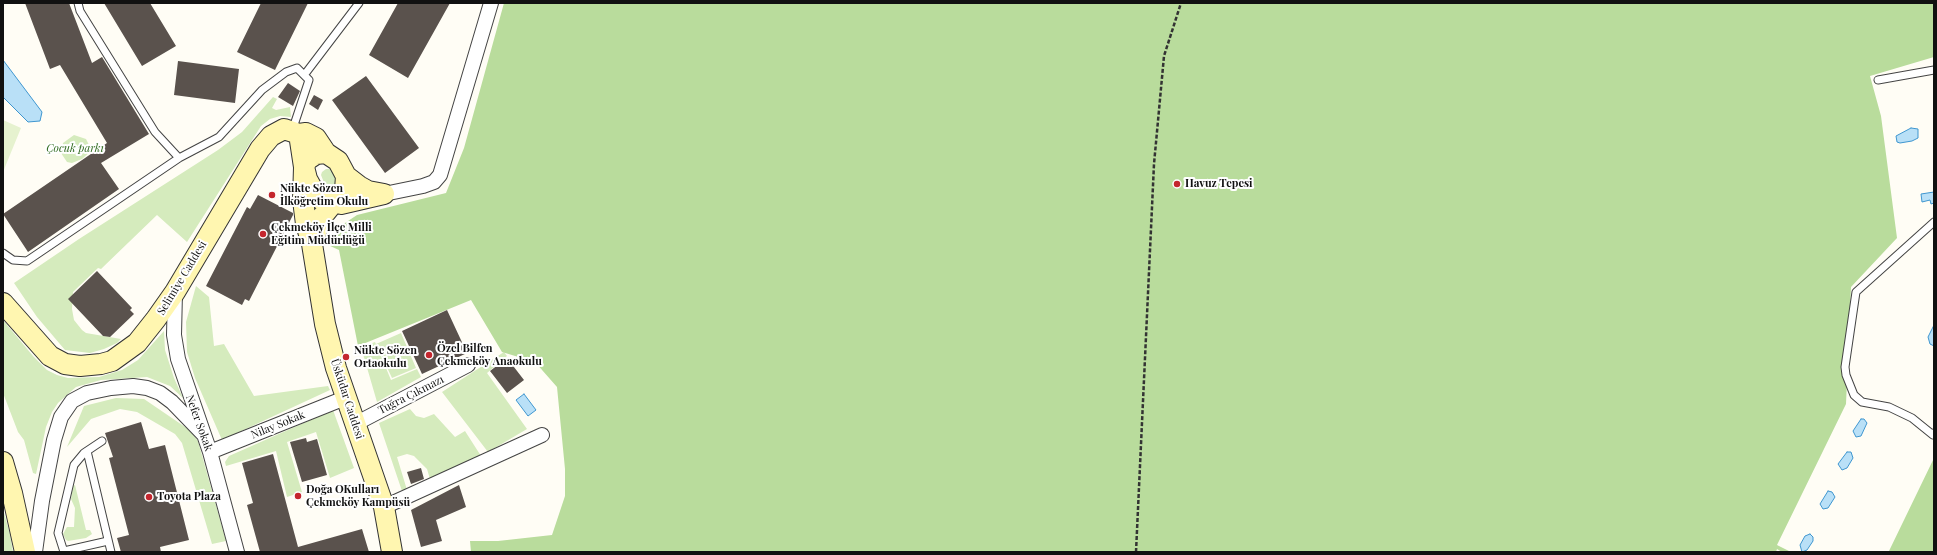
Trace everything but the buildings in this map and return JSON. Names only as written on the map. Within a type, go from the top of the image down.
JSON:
[{"type":"street","points":[[384,194],[368,191],[359,186],[346,176],[338,162],[326,153],[316,138],[306,133],[295,132],[307,179],[317,197],[326,202],[341,204],[423,186],[434,182],[440,175],[492,3]]},
{"type":"street","name":"Selimiye Caddesi","points":[[3,303],[50,356],[65,364],[80,366],[101,364],[122,355],[137,342],[175,292],[260,149],[271,136],[284,129],[295,132]]},
{"type":"street","points":[[304,167],[306,160],[316,154],[326,153]]},
{"type":"street","name":"Üsküdar Caddesi","points":[[304,167],[303,200],[306,224],[312,244],[325,324],[345,398],[384,507],[392,552]]},
{"type":"street","points":[[312,244],[319,223],[334,202],[345,190],[346,176]]},
{"type":"street","name":"Nefer Sokak","points":[[175,292],[175,347],[182,376],[210,452],[237,552]]},
{"type":"street","name":"Tuğra Çıkmazı","points":[[355,424],[468,366]]},
{"type":"street","points":[[36,552],[42,501],[56,429],[61,417],[72,401],[87,393],[111,388],[133,386],[147,388],[160,393],[172,402],[204,435]]},
{"type":"street","name":"Nilay Sokak","points":[[210,452],[345,398]]},
{"type":"street","points":[[384,507],[542,435]]},
{"type":"street","points":[[3,462],[12,493],[25,552]]},
{"type":"lane","points":[[78,3],[80,11],[155,132],[179,158]]},
{"type":"lane","points":[[305,74],[359,3]]},
{"type":"lane","points":[[3,253],[13,260],[27,261],[179,158],[219,137],[262,90],[286,72],[297,68],[305,74],[309,80],[295,132]]},
{"type":"lane","points":[[1878,80],[1934,70]]},
{"type":"lane","points":[[1934,222],[1856,292],[1845,367],[1846,375],[1854,395],[1862,402],[1889,407],[1912,418],[1933,435],[1934,433]]},
{"type":"lane","points":[[102,441],[77,459],[74,465],[58,532],[58,539],[64,552],[108,540]]},
{"type":"lane","points":[[87,451],[111,552]]},
{"type":"path","points":[[1136,552],[1154,164],[1164,56],[1181,3]]},
{"type":"green space","points":[[504,3],[1934,3],[1934,57],[1870,76],[1881,116],[1897,238],[1851,287],[1846,404],[1777,545],[1791,552],[1782,552],[1777,549],[1776,552],[471,552],[470,541],[498,541],[552,535],[565,496],[565,469],[557,387],[535,362],[502,352],[471,300],[358,346],[339,250],[328,245],[336,229],[357,215],[446,193],[464,148]]},
{"type":"green space","points":[[273,97],[277,99],[272,108],[276,110],[290,107],[291,117],[280,116],[270,119],[261,126],[187,242],[157,215],[101,269],[98,268],[73,292],[72,309],[74,320],[82,330],[86,333],[121,339],[117,343],[104,349],[90,353],[65,350],[37,317],[14,283],[79,239],[218,150],[242,132]]},
{"type":"green space","points":[[3,120],[21,128],[3,172]]},
{"type":"green space","name":"Çocuk parkı","points":[[74,135],[86,139],[90,147],[90,152],[82,159],[72,163],[67,162],[61,153],[63,143]]},
{"type":"green space","points":[[326,169],[330,169],[341,186],[331,193],[327,190],[321,175]]},
{"type":"green space","points":[[196,286],[209,297],[214,346],[224,344],[254,396],[328,386],[330,390],[222,440],[195,378],[187,352],[186,322]]},
{"type":"green space","points":[[3,320],[33,356],[47,370],[68,378],[99,377],[122,370],[138,360],[164,331],[165,350],[174,378],[183,398],[170,386],[147,377],[101,380],[76,387],[58,403],[52,412],[46,427],[36,474],[33,473],[24,440],[18,432],[3,393]]},
{"type":"green space","points":[[401,333],[416,368],[392,378],[376,344]]},
{"type":"green space","points":[[375,342],[391,380],[417,369],[421,377],[377,402],[361,347]]},
{"type":"green space","points":[[504,352],[507,356],[487,373],[527,429],[488,452],[442,392]]},
{"type":"green space","points":[[116,398],[144,399],[191,431],[198,441],[226,541],[212,544],[182,443],[175,434],[137,412],[120,409],[91,419],[67,447],[84,406]]},
{"type":"green space","points":[[410,409],[416,416],[424,418],[434,414],[455,437],[465,431],[481,456],[430,479],[427,469],[414,456],[407,454],[397,457],[407,490],[402,491],[379,423]]},
{"type":"green space","points":[[333,410],[354,468],[330,478],[316,432],[287,442],[302,492],[287,497],[276,451],[226,466],[225,462],[229,456]]},
{"type":"green space","points":[[1934,458],[1934,552],[1888,552],[1889,551]]},
{"type":"green space","points":[[75,485],[86,530],[90,530],[92,534],[86,538],[68,541],[63,534],[67,527],[74,527],[75,508],[71,499],[73,486]]},
{"type":"green space","points":[[3,509],[10,534],[13,552],[3,552]]},
{"type":"water","points":[[3,60],[42,112],[40,121],[28,122],[3,97]]},
{"type":"water","points":[[1911,128],[1918,129],[1918,138],[1912,141],[1897,142],[1896,136]]},
{"type":"water","points":[[1934,192],[1934,203],[1931,204],[1930,200],[1922,202],[1921,194]]},
{"type":"water","points":[[1934,325],[1934,346],[1930,344],[1928,337]]},
{"type":"water","points":[[524,394],[536,410],[528,416],[516,400]]},
{"type":"water","points":[[1861,419],[1864,419],[1867,423],[1861,436],[1856,437],[1853,431]]},
{"type":"water","points":[[1847,452],[1851,452],[1853,458],[1847,468],[1842,470],[1838,464]]},
{"type":"water","points":[[1828,491],[1832,492],[1835,497],[1828,508],[1823,509],[1820,504]]},
{"type":"water","points":[[1810,534],[1813,537],[1813,541],[1807,550],[1802,552],[1800,545],[1805,536]]},
{"type":"place","name":"Havuz Tepesi","points":[[1177,184]]},
{"type":"place","name":"Nükte Sözen İlköğretim Okulu","points":[[272,195]]},
{"type":"place","name":"Çekmeköy İlçe Milli Eğitim Müdürlüğü","points":[[263,234]]},
{"type":"place","name":"Özel Bilfen Çekmeköy Anaokulu","points":[[429,355]]},
{"type":"place","name":"Nükte Sözen Ortaokulu","points":[[346,357]]},
{"type":"place","name":"Doğa OKulları Çekmeköy Kampüsü","points":[[298,496]]},
{"type":"place","name":"Toyota Plaza","points":[[149,497]]}]
